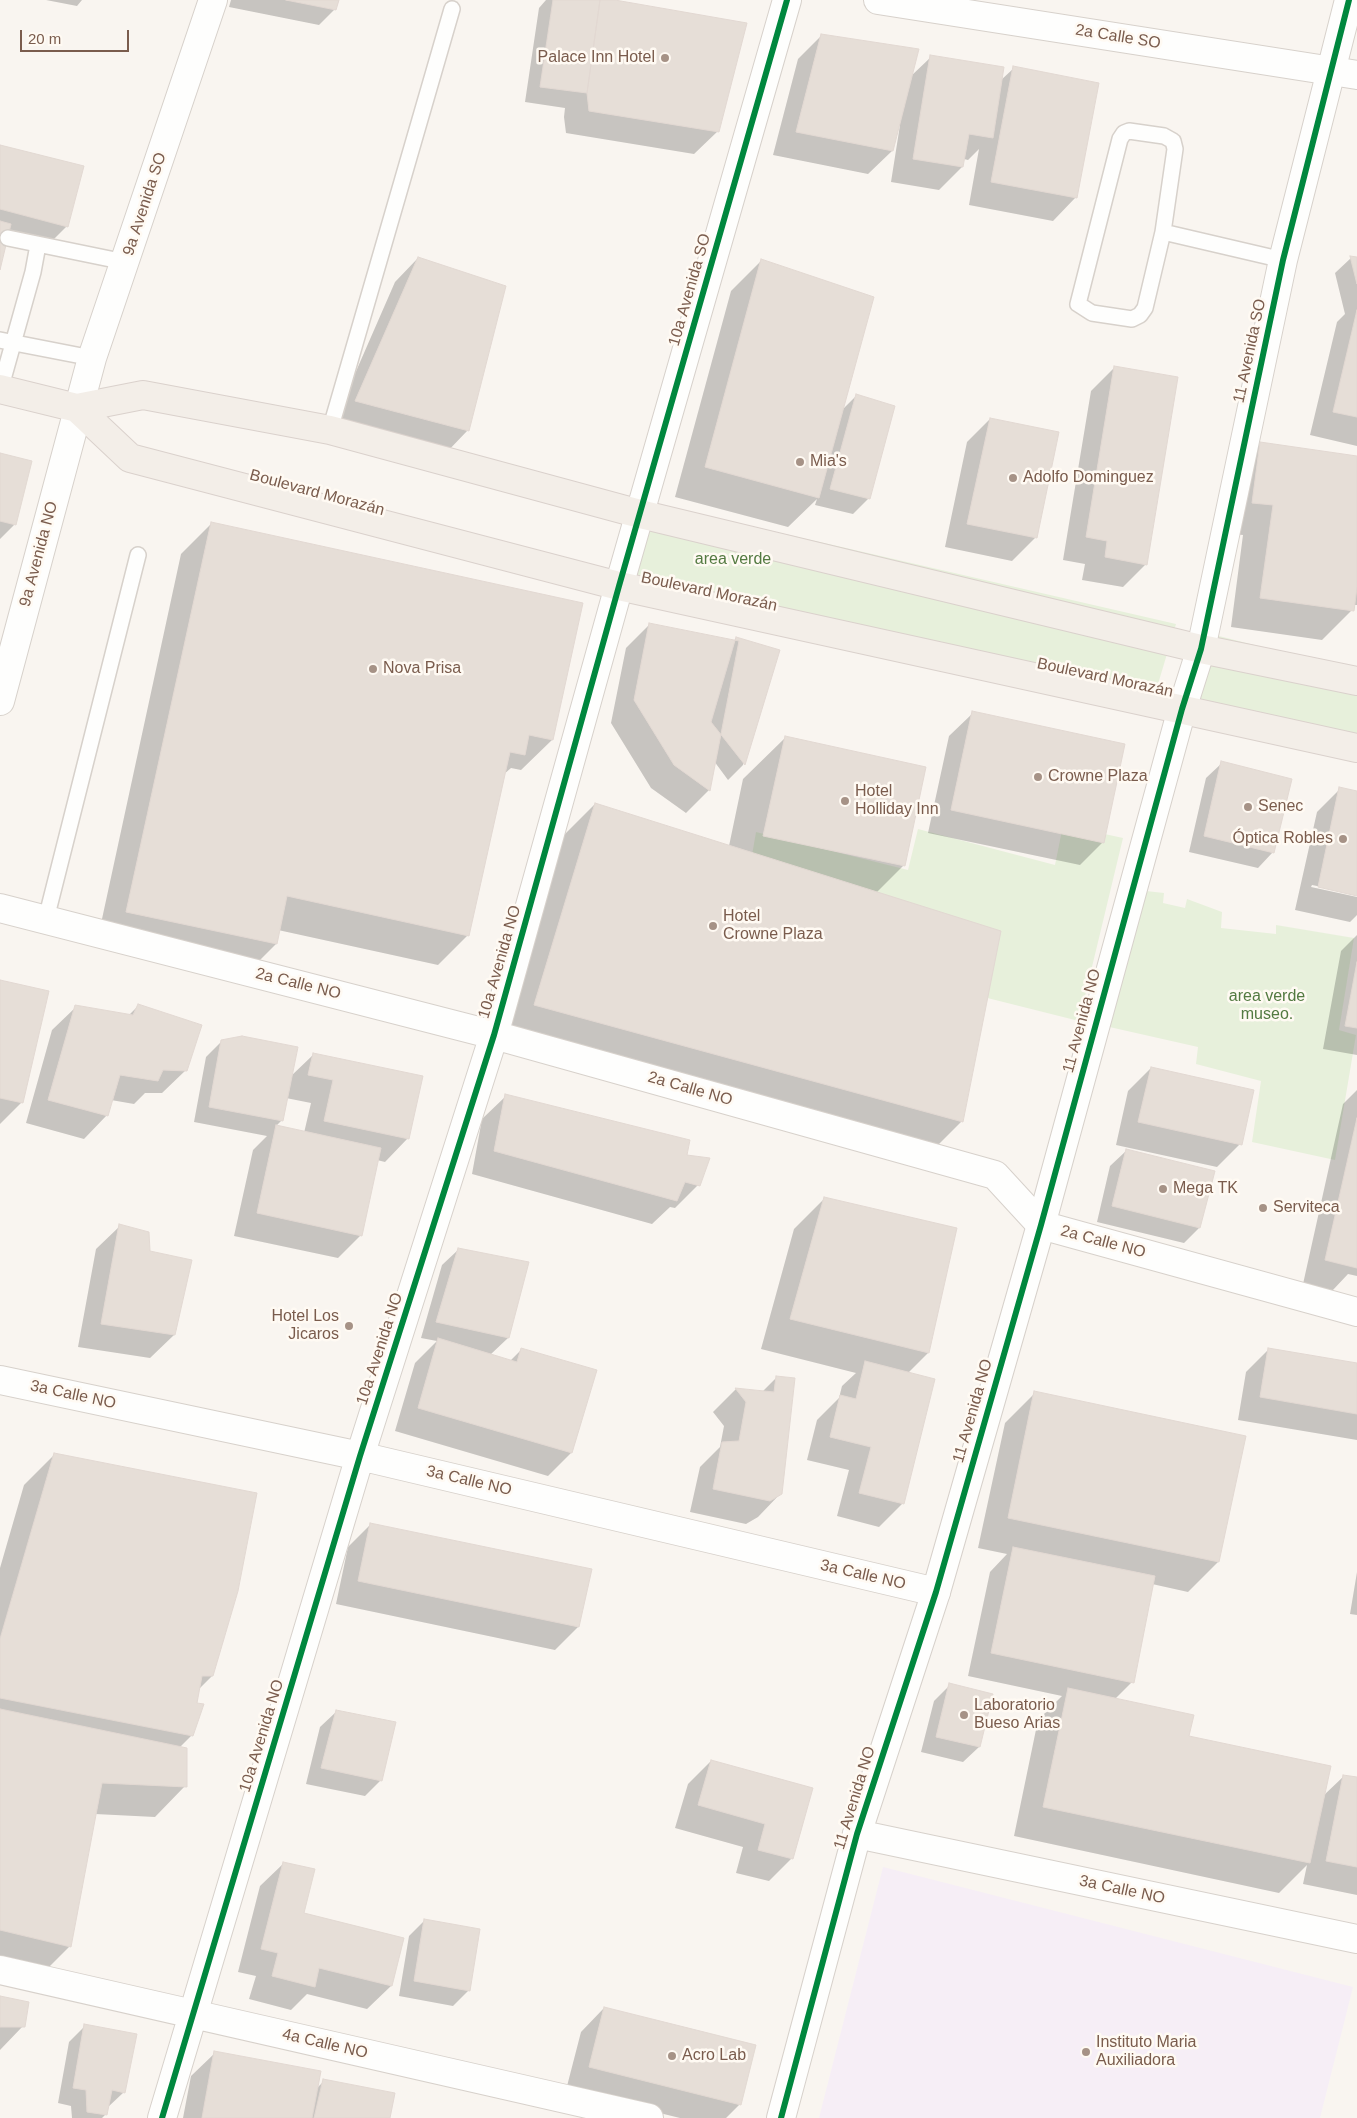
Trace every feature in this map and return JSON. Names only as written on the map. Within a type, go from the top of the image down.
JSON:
[{"type":"main road","points":[[0,390],[77,408],[143,395],[330,430],[640,514],[1201,649],[1357,681]]},
{"type":"main road","name":"Boulevard Morazán","points":[[77,408],[130,458],[619,586],[1357,748]]},
{"type":"street","name":"9a Avenida SO","points":[[77,408],[92,358],[213,0]]},
{"type":"street","name":"10a Avenida SO","points":[[619,586],[787,0]]},
{"type":"street","name":"2a Calle SO","points":[[878,0],[1357,75]]},
{"type":"street","name":"11 Avenida SO","points":[[1182,709],[1201,649],[1283,260],[1348,0]]},
{"type":"street","name":"9a Avenida NO","points":[[0,701],[77,408]]},
{"type":"street","name":"10a Avenida NO","points":[[162,2118],[360,1456],[494,1035],[619,586]]},
{"type":"street","name":"11 Avenida NO","points":[[781,2118],[858,1834],[936,1592],[1041,1225],[1182,709]]},
{"type":"street","name":"2a Calle NO","points":[[0,908],[494,1035],[996,1175],[1041,1225],[1357,1312]]},
{"type":"street","name":"3a Calle NO","points":[[0,1380],[360,1456],[936,1592]]},
{"type":"street","name":"3a Calle NO","points":[[858,1834],[1357,1939]]},
{"type":"street","name":"4a Calle NO","points":[[0,1970],[650,2118]]},
{"type":"lane","points":[[330,430],[452,9]]},
{"type":"lane","points":[[1128,131],[1164,136],[1173,141],[1175,148],[1163,232],[1146,308],[1140,315],[1132,319],[1092,313],[1078,304],[1120,139],[1128,131]]},
{"type":"lane","points":[[1163,232],[1283,260]]},
{"type":"lane","points":[[8,238],[38,246],[126,262]]},
{"type":"lane","points":[[0,390],[6,341],[33,272],[38,246]]},
{"type":"lane","points":[[6,341],[92,358]]},
{"type":"lane","points":[[46,919],[138,555]]},
{"type":"shaded area","name":"Instituto Maria Auxiliadora","points":[[883,1867],[1353,1987],[1320,2118],[819,2118]]},
{"type":"green space","name":"area verde","points":[[649,509],[733,522],[1176,624],[1155,694],[629,575]]},
{"type":"green space","points":[[1207,633],[1357,671],[1357,740],[1185,699]]},
{"type":"green space","points":[[1063,825],[1123,838],[1079,1021],[828,958],[749,872],[756,832],[908,870],[918,829],[1055,865]]},
{"type":"green space","name":"area verde museo.","points":[[1137,890],[1164,893],[1163,903],[1185,908],[1187,899],[1222,912],[1221,928],[1276,934],[1276,925],[1354,938],[1339,1030],[1356,1035],[1335,1160],[1252,1142],[1261,1081],[1196,1064],[1198,1047],[1105,1026]]},
{"type":"building","points":[[286,0],[339,0],[336,10]]},
{"type":"building","points":[[553,0],[600,0],[587,93],[540,87]]},
{"type":"building","name":"Palace Inn Hotel","points":[[600,0],[615,0],[747,23],[719,132],[589,111],[587,93]]},
{"type":"building","points":[[821,34],[919,49],[893,151],[796,132]]},
{"type":"building","points":[[930,55],[1004,67],[993,138],[969,134],[963,167],[913,159]]},
{"type":"building","points":[[1013,66],[1099,83],[1077,198],[991,182]]},
{"type":"building","points":[[0,145],[84,166],[68,227],[0,209]]},
{"type":"building","points":[[0,221],[11,224],[0,270]]},
{"type":"building","points":[[1350,256],[1357,257],[1357,284]]},
{"type":"building","points":[[418,257],[506,286],[469,431],[355,401]]},
{"type":"building","points":[[761,259],[874,297],[819,498],[705,467]]},
{"type":"building","points":[[1357,310],[1357,417],[1333,412]]},
{"type":"building","points":[[1114,366],[1178,377],[1147,565],[1105,557],[1107,541],[1086,537]]},
{"type":"building","points":[[856,394],[895,406],[870,499],[830,489]]},
{"type":"building","name":"Adolfo Dominguez","points":[[990,418],[1059,432],[1037,538],[967,524]]},
{"type":"building","points":[[1260,442],[1357,456],[1357,587],[1354,611],[1260,598],[1273,505],[1252,503]]},
{"type":"building","points":[[0,453],[32,461],[16,525],[0,521]]},
{"type":"building","name":"Nova Prisa","points":[[211,522],[583,603],[553,740],[529,735],[525,755],[510,752],[469,936],[287,896],[277,944],[126,912]]},
{"type":"building","points":[[649,623],[739,641],[710,791],[674,765],[634,700]]},
{"type":"building","points":[[736,637],[780,650],[745,765],[711,722]]},
{"type":"building","name":"Crowne Plaza","points":[[972,711],[1125,744],[1104,843],[951,810]]},
{"type":"building","name":"Hotel Holliday Inn","points":[[785,736],[926,767],[905,866],[763,836]]},
{"type":"building","name":"Senec","points":[[1221,761],[1292,779],[1274,853],[1204,836]]},
{"type":"building","name":"Óptica Robles","points":[[1339,787],[1357,791],[1357,896],[1318,887]]},
{"type":"building","name":"Hotel Crowne Plaza","points":[[595,803],[1001,931],[963,1122],[534,1005]]},
{"type":"building","points":[[1357,962],[1357,1028],[1345,1026]]},
{"type":"building","points":[[0,980],[49,991],[23,1103],[0,1098]]},
{"type":"building","points":[[138,1004],[202,1025],[187,1071],[163,1070],[158,1081],[120,1075],[108,1116],[48,1100],[75,1005],[133,1015]]},
{"type":"building","points":[[242,1036],[298,1047],[283,1121],[209,1107],[221,1040]]},
{"type":"building","points":[[313,1053],[423,1076],[409,1139],[324,1121],[333,1080],[308,1075]]},
{"type":"building","points":[[1151,1067],[1254,1090],[1242,1145],[1138,1122]]},
{"type":"building","points":[[505,1094],[690,1140],[687,1155],[710,1158],[700,1186],[685,1182],[677,1201],[494,1151]]},
{"type":"building","points":[[1357,1118],[1357,1268],[1325,1260]]},
{"type":"building","points":[[276,1125],[381,1148],[362,1236],[257,1213]]},
{"type":"building","name":"Mega TK","points":[[1126,1149],[1215,1171],[1200,1228],[1112,1206]]},
{"type":"building","points":[[824,1197],[957,1228],[929,1353],[790,1319]]},
{"type":"building","points":[[119,1224],[149,1232],[150,1251],[192,1260],[175,1335],[101,1324]]},
{"type":"building","points":[[458,1248],[529,1262],[509,1338],[436,1322]]},
{"type":"building","points":[[438,1338],[517,1362],[521,1348],[597,1370],[572,1453],[418,1408]]},
{"type":"building","points":[[1268,1348],[1357,1363],[1357,1414],[1260,1397]]},
{"type":"building","points":[[865,1361],[935,1379],[904,1504],[859,1493],[871,1447],[830,1437],[840,1395],[856,1399]]},
{"type":"building","points":[[776,1376],[795,1378],[782,1494],[770,1501],[713,1489],[722,1442],[739,1441],[746,1402],[735,1388],[774,1392]]},
{"type":"building","points":[[1034,1391],[1246,1436],[1219,1562],[1008,1518]]},
{"type":"building","points":[[54,1453],[257,1493],[238,1591],[213,1676],[202,1676],[197,1703],[204,1704],[193,1736],[0,1698],[0,1639]]},
{"type":"building","points":[[370,1523],[592,1569],[579,1627],[358,1581]]},
{"type":"building","points":[[1013,1547],[1155,1576],[1134,1683],[991,1653]]},
{"type":"building","name":"Laboratorio Bueso Arias","points":[[949,1683],[993,1694],[980,1747],[936,1737]]},
{"type":"building","points":[[1068,1688],[1194,1715],[1189,1736],[1331,1766],[1310,1863],[1043,1807]]},
{"type":"building","points":[[0,1709],[187,1748],[187,1787],[102,1783],[71,1947],[0,1930]]},
{"type":"building","points":[[336,1710],[396,1722],[382,1781],[321,1768]]},
{"type":"building","points":[[711,1760],[813,1788],[793,1859],[758,1850],[765,1824],[698,1805]]},
{"type":"building","points":[[1343,1775],[1357,1777],[1357,1867],[1326,1861]]},
{"type":"building","points":[[283,1862],[315,1869],[304,1913],[404,1938],[392,1986],[319,1968],[315,1987],[272,1976],[278,1953],[261,1949]]},
{"type":"building","points":[[424,1919],[480,1929],[470,1991],[414,1981]]},
{"type":"building","points":[[0,1996],[29,2002],[25,2027],[0,2027]]},
{"type":"building","name":"Acro Lab","points":[[604,2007],[756,2045],[741,2105],[589,2067]]},
{"type":"building","points":[[84,2024],[137,2034],[125,2093],[112,2090],[107,2115],[87,2112],[86,2090],[73,2088]]},
{"type":"building","points":[[214,2051],[321,2071],[312,2118],[202,2118]]},
{"type":"building","points":[[323,2079],[395,2093],[390,2118],[314,2118]]},
{"type":"cycle path","points":[[162,2118],[360,1456],[494,1035],[619,586],[787,0]]},
{"type":"cycle path","points":[[781,2118],[857,1834],[936,1592],[1041,1225],[1182,709],[1201,649],[1283,260],[1349,0]]},
{"type":"place","name":"Palace Inn Hotel","points":[[665,58]]},
{"type":"place","name":"Mia's","points":[[800,462]]},
{"type":"place","name":"Adolfo Dominguez","points":[[1013,478]]},
{"type":"place","name":"Nova Prisa","points":[[373,669]]},
{"type":"place","name":"Crowne Plaza","points":[[1038,777]]},
{"type":"place","name":"Hotel Holliday Inn","points":[[845,801]]},
{"type":"place","name":"Senec","points":[[1248,807]]},
{"type":"place","name":"Óptica Robles","points":[[1343,839]]},
{"type":"place","name":"Hotel Crowne Plaza","points":[[713,926]]},
{"type":"place","name":"Mega TK","points":[[1163,1189]]},
{"type":"place","name":"Serviteca","points":[[1263,1208]]},
{"type":"place","name":"Hotel Los Jicaros","points":[[349,1326]]},
{"type":"place","name":"Laboratorio Bueso Arias","points":[[964,1715]]},
{"type":"place","name":"Instituto Maria Auxiliadora","points":[[1086,2052]]},
{"type":"place","name":"Acro Lab","points":[[672,2056]]}]
